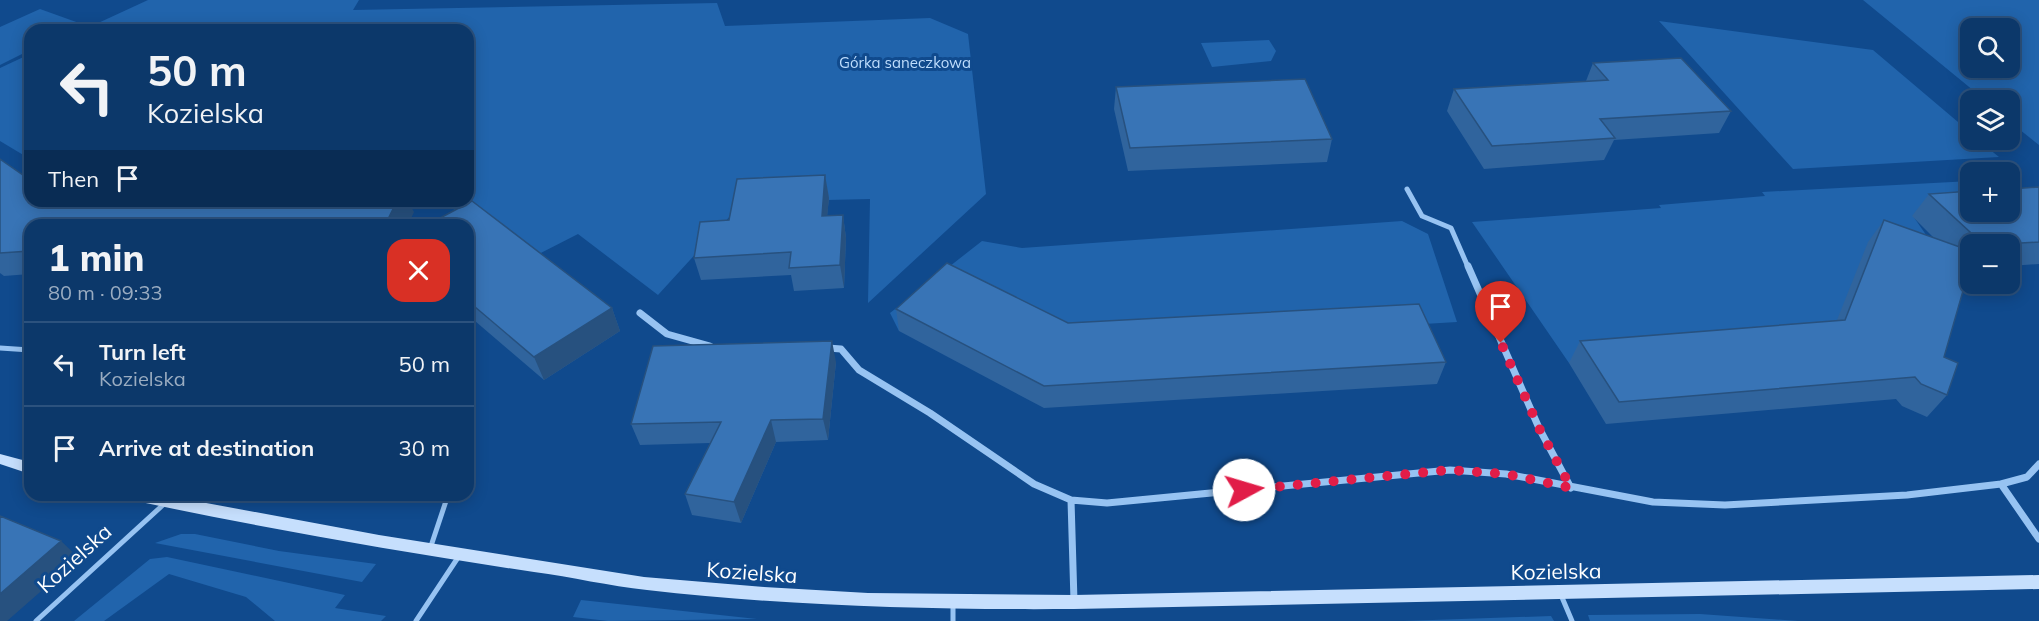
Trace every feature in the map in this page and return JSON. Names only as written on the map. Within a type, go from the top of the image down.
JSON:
[{"type":"street","points":[[1407,189],[1422,216],[1450,228],[1539,428],[1571,488]]},
{"type":"street","points":[[640,313],[667,334],[710,346],[721,346]]},
{"type":"street","points":[[818,347],[842,349],[860,370],[930,413],[1034,484],[1071,500],[1107,503],[1450,470],[1506,474],[1653,502],[1725,505],[1906,495],[2001,484],[2027,477],[2039,464]]},
{"type":"street","points":[[0,459],[24,466]]},
{"type":"street","points":[[2001,484],[2039,539]]},
{"type":"street","points":[[1071,500],[1074,602]]},
{"type":"street","name":"Kozielska","points":[[162,501],[459,556],[658,585],[744,593],[953,603],[2039,582]]},
{"type":"lane","points":[[0,348],[24,350]]},
{"type":"lane","points":[[430,550],[446,501]]},
{"type":"lane","name":"Kozielska","points":[[36,621],[166,502]]},
{"type":"lane","points":[[416,621],[459,556]]},
{"type":"lane","points":[[1560,592],[1572,621]]},
{"type":"lane","points":[[953,603],[953,621]]},
{"type":"green space","name":"Górka saneczkowa","points":[[148,0],[359,0],[353,10],[717,3],[725,26],[930,18],[968,34],[986,194],[868,303],[870,199],[743,202],[658,295],[578,234],[529,259],[482,223],[451,208],[415,207],[474,207],[474,24],[96,24]]},
{"type":"green space","points":[[1863,0],[2039,0],[2039,145],[2020,130],[2020,90],[1973,90]]},
{"type":"green space","points":[[40,9],[79,23],[24,24],[24,53],[0,65],[0,27]]},
{"type":"green space","points":[[1659,21],[1873,50],[1960,124],[1960,150],[1990,150],[1999,157],[1793,169]]},
{"type":"green space","points":[[1269,40],[1276,51],[1271,61],[1212,67],[1201,43]]},
{"type":"green space","points":[[24,57],[24,155],[0,141],[0,68]]},
{"type":"green space","points":[[1960,182],[1960,213],[1913,216],[1949,268],[1831,337],[1569,363],[1472,222],[1661,208],[1659,205],[1765,196],[1762,192]]},
{"type":"green space","points":[[1402,221],[1428,234],[1457,322],[1071,345],[948,285],[899,331],[890,313],[982,241],[1022,248]]},
{"type":"green space","points":[[181,534],[195,534],[279,551],[376,564],[362,582],[155,543]]},
{"type":"green space","points":[[167,557],[345,595],[335,608],[386,616],[381,621],[275,621],[246,597],[169,574],[104,621],[74,621],[150,559]]},
{"type":"green space","points":[[581,600],[757,619],[608,621],[573,617]]},
{"type":"green space","points":[[1700,614],[1798,621],[1590,621],[1588,615]]},
{"type":"green space","points":[[1551,616],[1554,621],[1403,621]]},
{"type":"building","points":[[1681,58],[1731,111],[1600,119],[1615,138],[1492,146],[1454,89],[1608,80],[1593,63]]},
{"type":"building","points":[[1305,79],[1332,139],[1130,148],[1116,87]]},
{"type":"building","points":[[0,159],[24,176],[24,207],[394,207],[388,219],[24,219],[24,251],[0,253]]},
{"type":"building","points":[[825,175],[822,216],[843,215],[840,265],[789,268],[791,252],[694,258],[700,222],[729,220],[737,179]]},
{"type":"building","points":[[2039,187],[2039,242],[2020,243],[2020,234],[1972,234],[1929,194],[1960,192],[1960,222],[2020,222],[2020,188]]},
{"type":"building","points":[[474,203],[612,308],[534,357],[474,306],[474,219],[438,219],[461,207],[474,207]]},
{"type":"building","points":[[1884,220],[1960,247],[1960,294],[1962,294],[1944,357],[1958,363],[1947,395],[1921,384],[1915,377],[1619,402],[1580,341],[1845,320]]},
{"type":"building","points":[[947,263],[1068,323],[1419,304],[1446,362],[1044,386],[896,309]]},
{"type":"building","points":[[832,341],[823,419],[771,420],[734,502],[685,494],[721,422],[631,424],[653,346]]},
{"type":"building","points":[[0,516],[61,541],[0,594]]},
{"type":"route","points":[[1244,490],[1450,470],[1506,474],[1571,488],[1539,428],[1501,343]]}]
